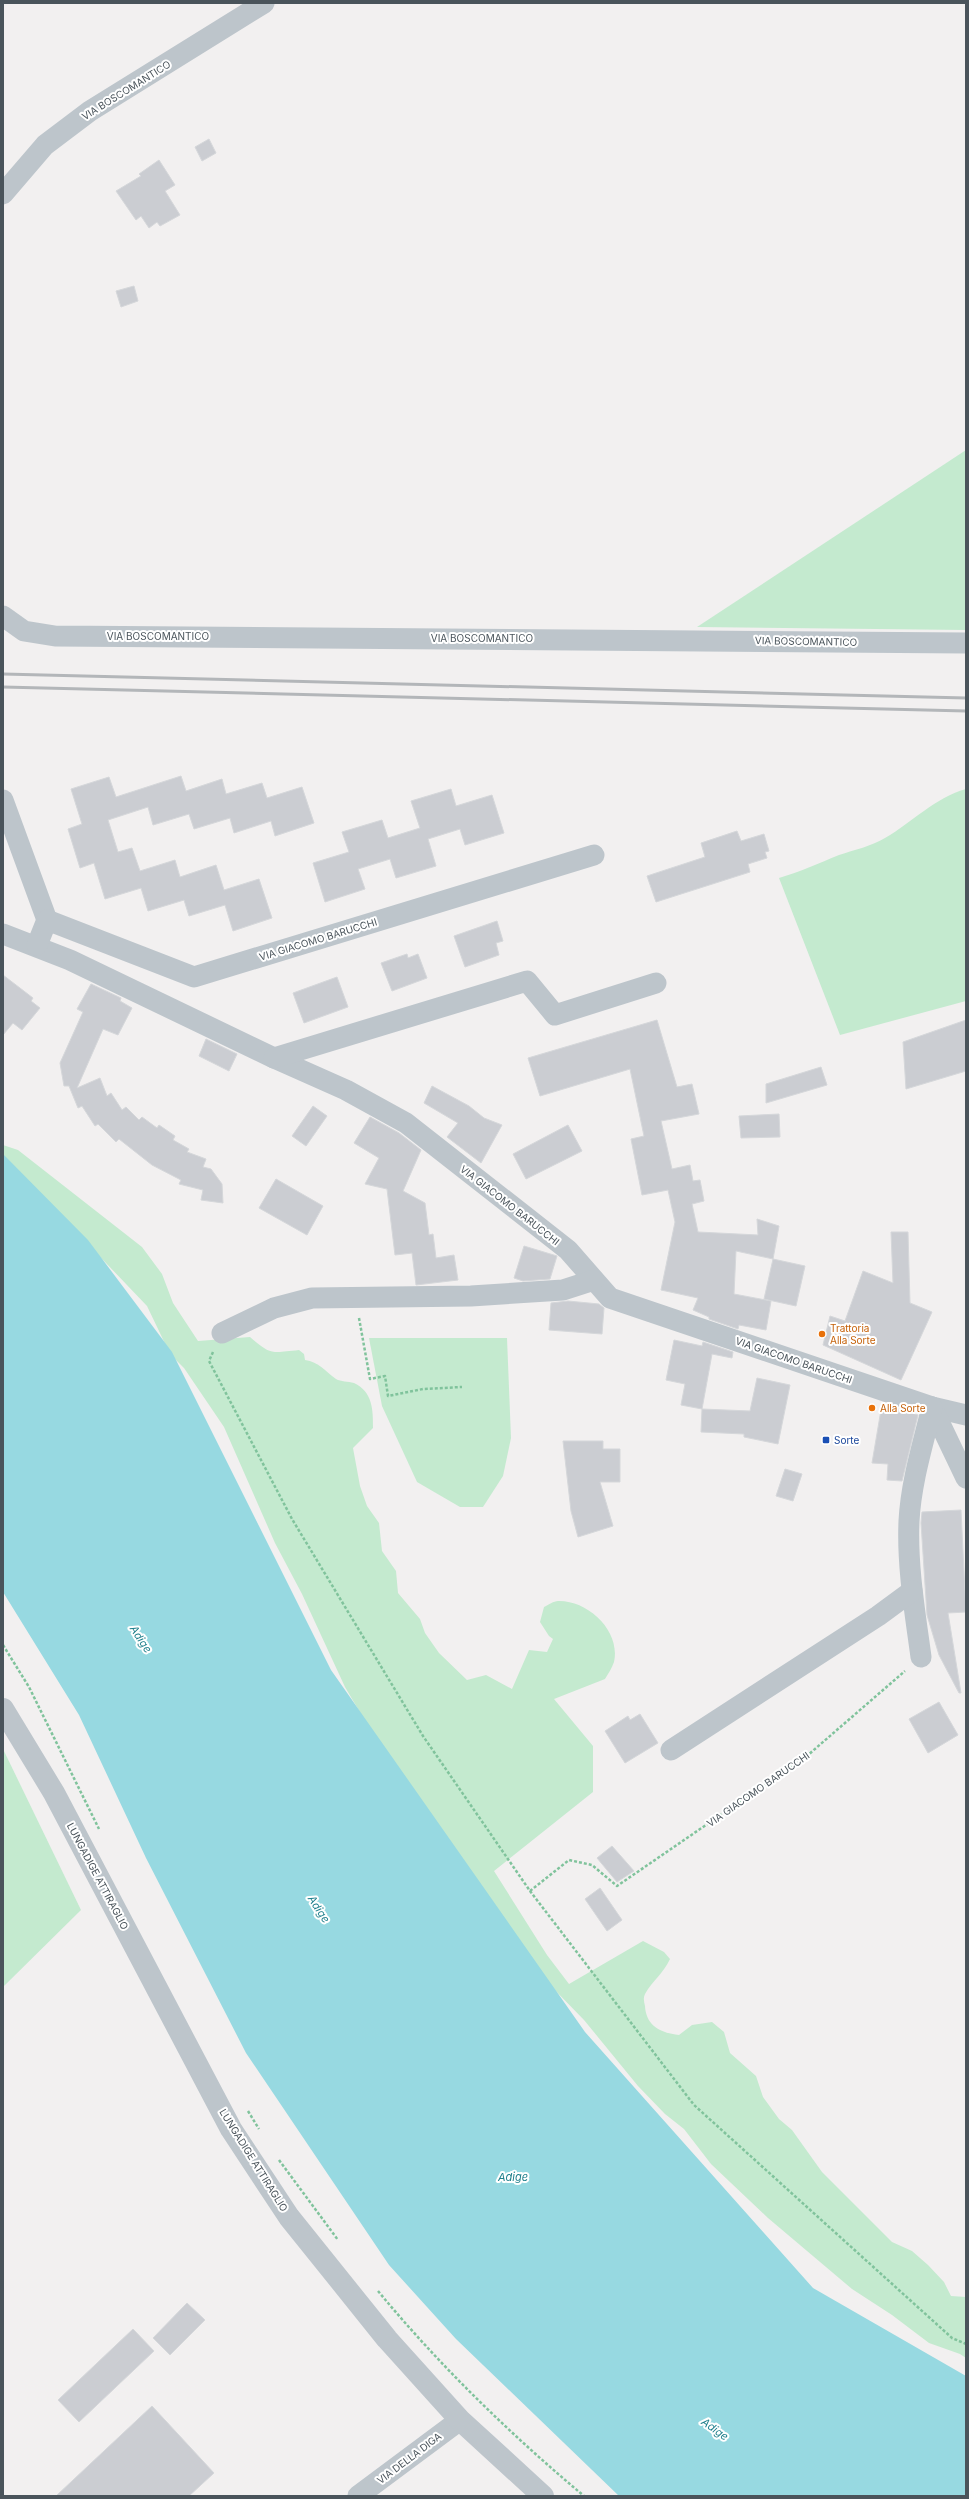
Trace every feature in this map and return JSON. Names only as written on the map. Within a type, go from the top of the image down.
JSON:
[{"type":"street","name":"VIA BOSCOMANTICO","points":[[3,194],[45,145],[90,111],[264,3]]},
{"type":"street","name":"VIA BOSCOMANTICO","points":[[3,616],[24,631],[55,636],[966,643]]},
{"type":"street","points":[[3,800],[46,920],[37,945]]},
{"type":"street","name":"VIA GIACOMO BARUCCHI","points":[[46,920],[194,977],[594,855]]},
{"type":"street","name":"VIA GIACOMO BARUCCHI","points":[[3,934],[37,945],[274,1058],[346,1090],[406,1122],[568,1250],[610,1298],[932,1407],[966,1415]]},
{"type":"street","points":[[274,1058],[527,981],[555,1015],[656,983]]},
{"type":"street","points":[[222,1333],[274,1308],[312,1298],[471,1296],[563,1290],[594,1280]]},
{"type":"street","points":[[932,1407],[966,1478]]},
{"type":"street","points":[[921,1657],[912,1591],[909,1520],[917,1464],[932,1407]]},
{"type":"street","points":[[671,1750],[878,1616],[912,1591]]},
{"type":"street","name":"LUNGADIGE ATTIRAGLIO","points":[[3,1709],[54,1792],[231,2129],[289,2217],[387,2339],[460,2420],[543,2496]]},
{"type":"street","name":"VIA DELLA DIGA","points":[[358,2496],[460,2420]]},
{"type":"path","points":[[355,1297],[370,1380],[385,1376],[388,1396],[424,1389],[462,1387]]},
{"type":"path","points":[[222,1333],[209,1361],[292,1519],[423,1736],[530,1892],[694,2105],[952,2338],[966,2344]]},
{"type":"path","points":[[3,1645],[29,1687],[101,1833]]},
{"type":"path","name":"VIA GIACOMO BARUCCHI","points":[[530,1892],[569,1860],[592,1865],[617,1886],[808,1755],[921,1657]]},
{"type":"path","points":[[244,2104],[260,2131]]},
{"type":"path","points":[[278,2158],[339,2242]]},
{"type":"path","points":[[373,2285],[408,2327],[464,2387],[539,2458],[584,2496]]},
{"type":"green space","points":[[966,450],[966,630],[697,627]]},
{"type":"green space","points":[[966,789],[966,1001],[840,1035],[779,878],[880,841],[934,804],[954,793]]},
{"type":"green space","points":[[3,1145],[18,1150],[142,1247],[162,1274],[173,1303],[198,1341],[250,1337],[267,1350],[282,1352],[299,1350],[304,1354],[305,1360],[318,1365],[336,1379],[354,1383],[365,1391],[371,1402],[373,1428],[353,1448],[360,1486],[367,1506],[379,1523],[382,1551],[396,1571],[398,1593],[420,1619],[425,1633],[439,1653],[467,1680],[486,1675],[512,1689],[529,1650],[547,1652],[553,1639],[549,1636],[540,1622],[544,1607],[553,1602],[569,1602],[580,1606],[591,1612],[600,1620],[612,1639],[615,1650],[614,1662],[610,1671],[605,1679],[554,1699],[593,1746],[593,1792],[494,1871],[547,1955],[569,1984],[643,1941],[664,1952],[670,1959],[648,1989],[644,1997],[648,2019],[656,2027],[672,2034],[679,2035],[692,2025],[712,2022],[724,2032],[730,2053],[756,2076],[763,2097],[779,2119],[792,2130],[822,2172],[892,2242],[912,2251],[928,2265],[944,2282],[951,2296],[966,2297],[966,2358],[960,2354],[929,2343],[892,2315],[852,2289],[768,2218],[711,2164],[684,2129],[665,2114],[638,2086],[584,2020],[546,1981],[374,1736],[345,1687],[302,1594],[275,1543],[224,1427],[184,1368],[170,1354],[147,1306],[43,1197],[3,1174]]},
{"type":"green space","points":[[369,1338],[507,1338],[511,1438],[503,1476],[483,1507],[460,1507],[417,1482],[382,1406]]},
{"type":"green space","points":[[3,1749],[81,1910],[3,1987]]},
{"type":"water","name":"Adige","points":[[3,1154],[88,1240],[172,1352],[331,1670],[585,2032],[813,2288],[966,2376],[966,2496],[619,2496],[456,2339],[389,2265],[246,2053],[146,1858],[79,1715],[3,1592]]},
{"type":"building","points":[[209,139],[216,153],[202,161],[195,147]]},
{"type":"building","points":[[159,160],[175,185],[165,191],[180,215],[160,226],[157,222],[149,228],[141,216],[136,220],[116,191],[141,176],[139,174]]},
{"type":"building","points":[[134,286],[138,301],[121,307],[116,291]]},
{"type":"building","points":[[181,776],[186,791],[222,779],[226,794],[262,783],[267,798],[302,787],[314,823],[275,836],[271,821],[234,833],[230,818],[194,829],[189,814],[153,825],[148,807],[108,820],[118,852],[132,848],[140,871],[175,860],[180,877],[216,865],[224,890],[259,879],[272,918],[233,931],[225,905],[189,916],[184,900],[148,911],[141,888],[105,899],[94,863],[80,868],[68,829],[82,824],[71,789],[109,777],[116,797]]},
{"type":"building","points":[[451,789],[456,806],[492,795],[504,833],[465,845],[460,829],[428,839],[436,866],[396,878],[390,859],[358,869],[365,889],[325,902],[313,863],[349,852],[342,832],[382,820],[388,838],[420,828],[411,801]]},
{"type":"building","points":[[737,831],[741,841],[764,834],[769,851],[765,852],[767,858],[748,864],[750,872],[656,902],[647,876],[705,857],[701,843]]},
{"type":"building","points":[[497,921],[503,941],[496,943],[499,955],[465,967],[454,936]]},
{"type":"building","points":[[407,954],[408,958],[418,954],[427,978],[392,991],[381,963]]},
{"type":"building","points":[[3,975],[33,998],[31,1001],[40,1008],[22,1030],[13,1023],[3,1035]]},
{"type":"building","points":[[337,977],[348,1007],[304,1023],[293,993]]},
{"type":"building","points":[[91,984],[121,998],[120,1001],[132,1008],[118,1035],[103,1029],[77,1088],[100,1078],[107,1096],[111,1093],[122,1110],[126,1107],[139,1120],[142,1117],[157,1128],[159,1125],[175,1136],[173,1140],[189,1149],[187,1152],[206,1159],[203,1167],[211,1169],[222,1184],[223,1203],[201,1200],[203,1190],[179,1184],[181,1180],[152,1165],[119,1139],[116,1142],[98,1124],[95,1126],[82,1106],[78,1108],[69,1086],[64,1086],[60,1063],[83,1012],[77,1009]]},
{"type":"building","points":[[657,1020],[677,1087],[692,1084],[699,1114],[661,1121],[672,1169],[690,1165],[693,1181],[700,1180],[704,1201],[692,1204],[698,1232],[758,1235],[757,1219],[779,1226],[773,1259],[736,1251],[734,1294],[771,1301],[766,1330],[739,1325],[738,1329],[709,1319],[709,1317],[693,1310],[698,1298],[661,1290],[675,1222],[668,1190],[642,1195],[631,1139],[644,1136],[630,1069],[540,1096],[528,1058]]},
{"type":"building","points":[[966,1020],[966,1071],[906,1089],[903,1042]]},
{"type":"building","points":[[206,1039],[237,1054],[229,1071],[199,1056]]},
{"type":"building","points":[[821,1067],[827,1085],[766,1103],[766,1084]]},
{"type":"building","points":[[432,1086],[469,1106],[484,1118],[502,1125],[481,1163],[447,1137],[458,1123],[424,1103]]},
{"type":"building","points":[[313,1106],[327,1116],[306,1146],[292,1136]]},
{"type":"building","points":[[779,1114],[780,1137],[741,1138],[739,1116]]},
{"type":"building","points":[[370,1117],[399,1133],[421,1150],[403,1191],[425,1203],[429,1235],[433,1234],[436,1258],[454,1255],[458,1280],[416,1285],[412,1253],[395,1255],[387,1189],[365,1184],[379,1158],[354,1143]]},
{"type":"building","points":[[568,1125],[582,1151],[526,1179],[513,1154]]},
{"type":"building","points":[[276,1179],[323,1206],[307,1235],[259,1208]]},
{"type":"building","points":[[891,1232],[908,1232],[910,1303],[932,1312],[901,1380],[823,1345],[830,1316],[845,1321],[863,1271],[893,1283]]},
{"type":"building","points":[[524,1246],[557,1256],[550,1279],[523,1281],[514,1278]]},
{"type":"building","points":[[773,1259],[805,1266],[796,1306],[764,1299]]},
{"type":"building","points":[[568,1301],[599,1304],[604,1308],[602,1334],[549,1330],[551,1303]]},
{"type":"building","points":[[674,1340],[702,1346],[703,1342],[733,1352],[732,1358],[712,1354],[702,1409],[681,1405],[685,1384],[666,1380]]},
{"type":"building","points":[[757,1378],[790,1385],[778,1444],[744,1437],[744,1434],[701,1432],[702,1409],[750,1411]]},
{"type":"building","points":[[882,1404],[918,1415],[902,1481],[887,1480],[888,1464],[872,1463]]},
{"type":"building","points":[[563,1441],[603,1441],[603,1449],[620,1449],[620,1482],[600,1482],[613,1526],[578,1537],[571,1511]]},
{"type":"building","points":[[785,1469],[802,1474],[793,1501],[776,1496]]},
{"type":"building","points":[[961,1510],[966,1612],[948,1613],[961,1693],[959,1693],[939,1655],[927,1615],[921,1523],[922,1512]]},
{"type":"building","points":[[939,1702],[958,1735],[928,1753],[909,1719]]},
{"type":"building","points":[[640,1714],[658,1743],[625,1763],[605,1731],[628,1716],[630,1720]]},
{"type":"building","points":[[612,1846],[634,1871],[617,1882],[597,1858]]},
{"type":"building","points":[[600,1888],[622,1920],[607,1931],[585,1899]]},
{"type":"building","points":[[187,2303],[205,2320],[170,2355],[153,2338]]},
{"type":"building","points":[[133,2329],[154,2351],[79,2422],[58,2400]]},
{"type":"building","points":[[152,2406],[214,2473],[189,2496],[56,2496]]},
{"type":"railway","points":[[3,674],[966,698]]},
{"type":"railway","points":[[3,687],[966,711]]},
{"type":"place","name":"Trattoria Alla Sorte","points":[[822,1334]]},
{"type":"place","name":"Alla Sorte","points":[[872,1408]]},
{"type":"place","name":"Sorte","points":[[826,1440]]}]
